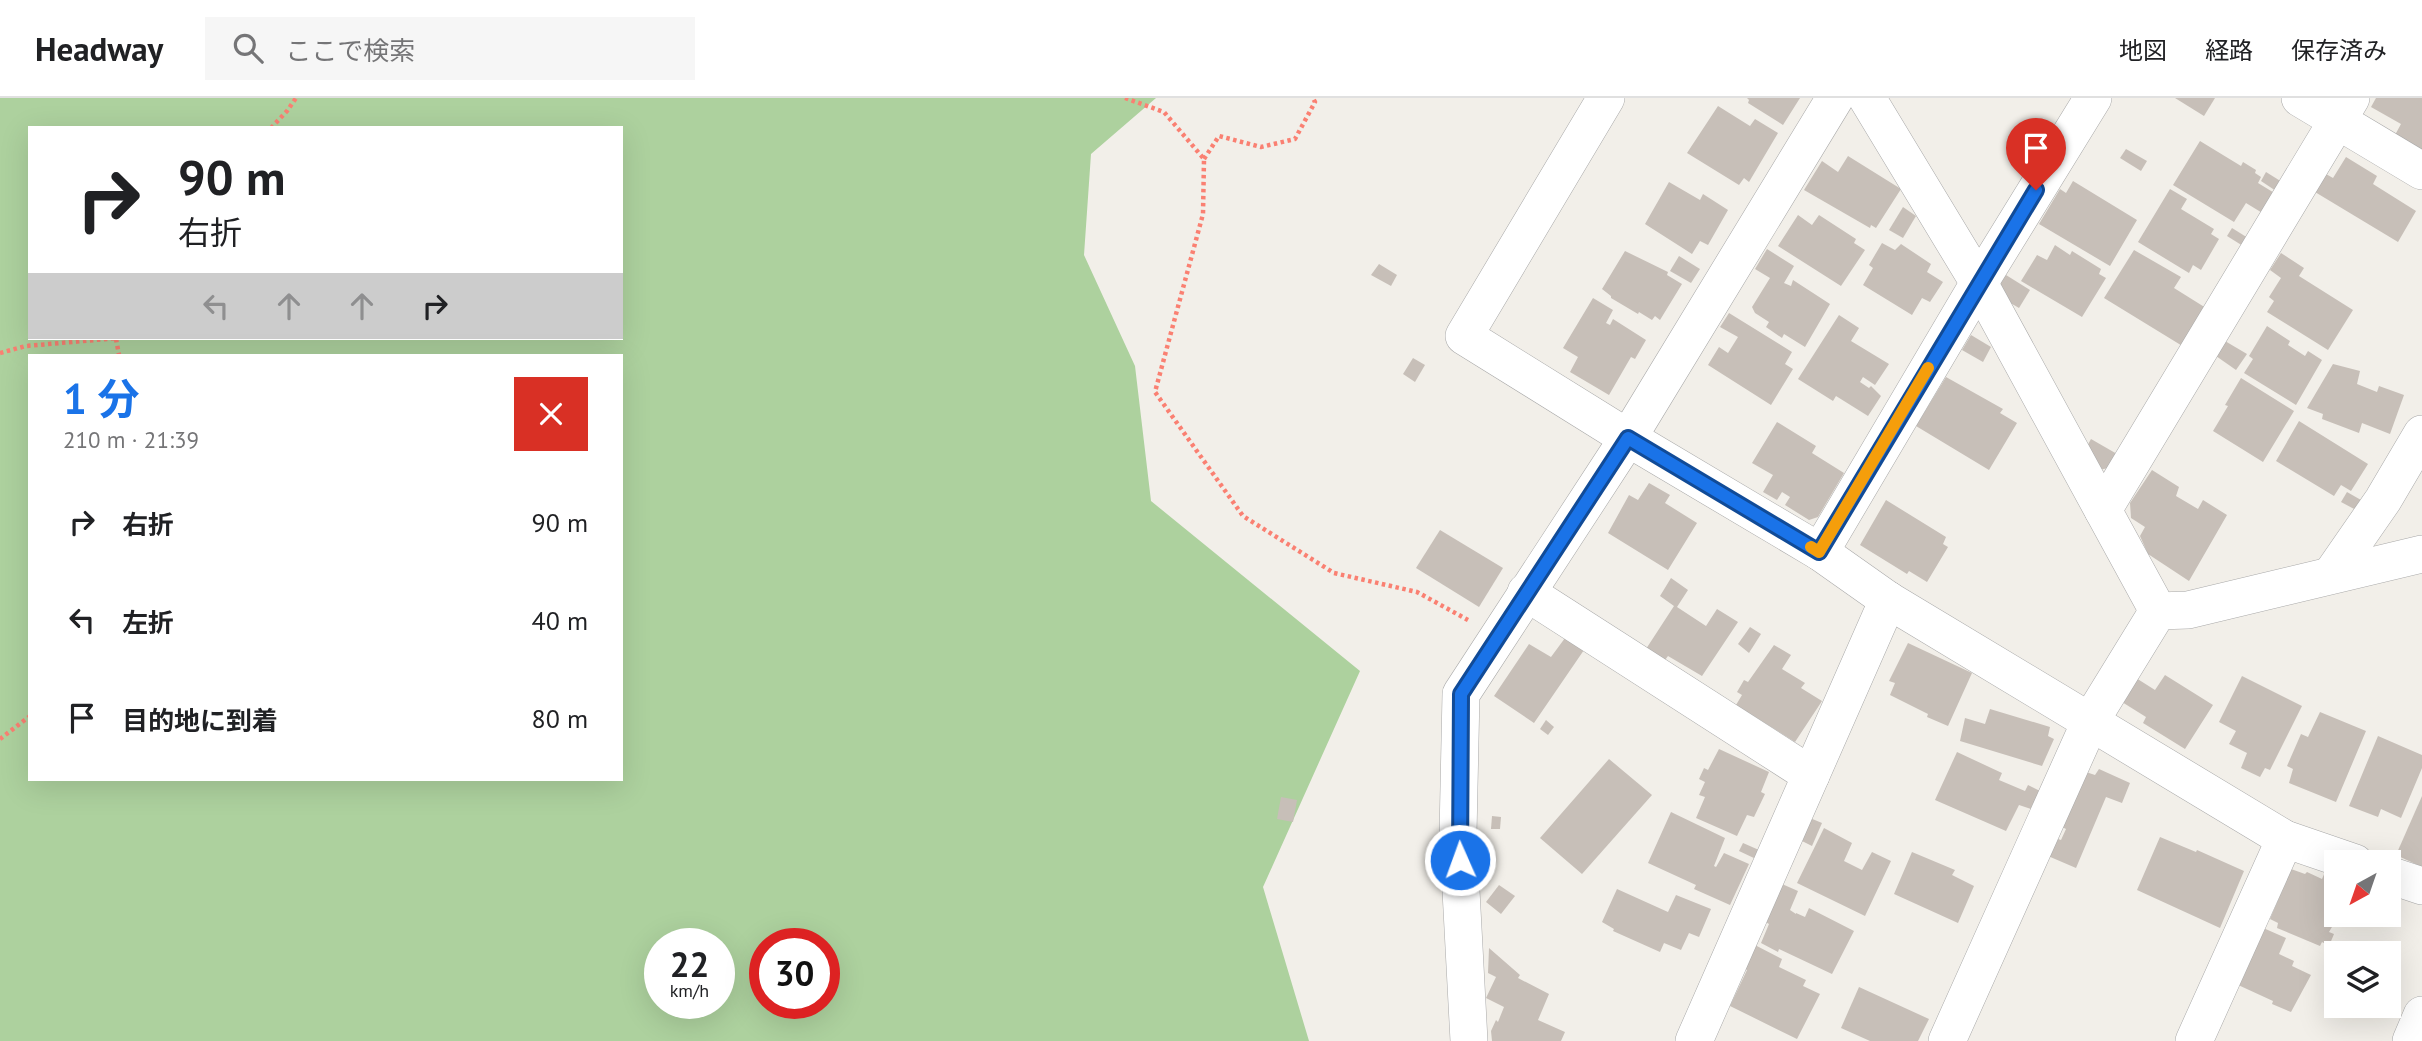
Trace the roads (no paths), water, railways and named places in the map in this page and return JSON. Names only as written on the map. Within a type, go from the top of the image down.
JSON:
[{"type":"street","points":[[1606,98],[1464,336],[1819,552],[1888,600],[2285,839],[2324,852]]},
{"type":"street","points":[[1469,1041],[1458,834],[1461,694],[1628,438],[1835,98]]},
{"type":"street","points":[[1867,98],[1979,283],[2158,611]]},
{"type":"street","points":[[1819,552],[2093,98]]},
{"type":"street","points":[[2300,98],[2344,109],[2422,171]]},
{"type":"street","points":[[2103,510],[2344,109]]},
{"type":"street","points":[[2331,575],[2383,500],[2422,434]]},
{"type":"street","points":[[2158,611],[2188,610],[2422,554]]},
{"type":"street","points":[[1526,592],[1811,775]]},
{"type":"street","points":[[1694,1041],[1888,600]]},
{"type":"street","points":[[1947,1041],[2091,720],[2158,611]]},
{"type":"street","points":[[2194,1041],[2285,839]]},
{"type":"street","points":[[2401,878],[2422,886]]},
{"type":"street","points":[[2411,1041],[2422,1015]]}]
